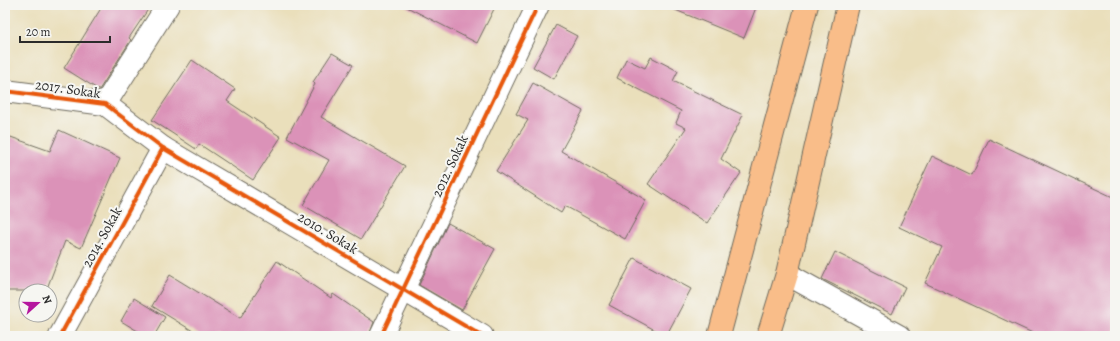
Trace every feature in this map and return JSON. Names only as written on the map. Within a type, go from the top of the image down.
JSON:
[{"type":"main road","points":[[719,336],[807,5]]},
{"type":"main road","points":[[768,336],[787,274],[848,5]]},
{"type":"street","points":[[105,104],[168,5]]},
{"type":"street","name":"2012. Sokak","points":[[381,336],[404,291],[538,5]]},
{"type":"street","name":"2017. Sokak","points":[[5,91],[105,104],[162,148]]},
{"type":"street","name":"2010. Sokak","points":[[162,148],[482,336]]},
{"type":"street","name":"2014. Sokak","points":[[60,336],[162,148]]},
{"type":"street","points":[[787,274],[899,336]]},
{"type":"building","points":[[103,5],[151,5],[129,38],[131,40],[99,90],[64,68]]},
{"type":"building","points":[[403,5],[496,5],[477,43]]},
{"type":"building","points":[[663,5],[757,5],[744,38]]},
{"type":"building","points":[[556,25],[577,36],[554,79],[533,67]]},
{"type":"building","points":[[332,53],[353,65],[321,117],[405,166],[361,239],[303,205],[329,160],[287,137],[315,84],[313,82]]},
{"type":"building","points":[[651,57],[678,71],[673,81],[743,115],[721,159],[741,173],[707,223],[648,184],[686,128],[676,123],[681,111],[617,78],[626,59],[645,68]]},
{"type":"building","points":[[192,60],[235,89],[227,101],[281,137],[253,180],[199,144],[196,149],[152,120]]},
{"type":"building","points":[[533,83],[583,111],[561,151],[646,200],[625,239],[565,206],[561,213],[496,171],[528,120],[516,114]]},
{"type":"building","points":[[59,130],[120,158],[81,248],[65,241],[49,283],[18,283],[18,291],[5,291],[5,135],[50,151]]},
{"type":"building","points":[[989,139],[1115,198],[1115,336],[1039,336],[925,283],[942,247],[899,227],[932,156],[972,175]]},
{"type":"building","points":[[448,223],[495,249],[462,310],[419,285]]},
{"type":"building","points":[[835,252],[905,287],[892,314],[822,279]]},
{"type":"building","points":[[634,258],[691,289],[666,336],[609,305]]},
{"type":"building","points":[[277,261],[331,298],[333,294],[374,322],[369,336],[201,336],[152,306],[170,275],[240,318]]},
{"type":"building","points":[[134,298],[165,317],[154,336],[146,336],[121,321]]},
{"type":"cycle path","points":[[381,336],[538,5]]},
{"type":"cycle path","points":[[5,91],[105,104],[163,148],[482,336]]},
{"type":"cycle path","points":[[60,336],[163,148]]}]
